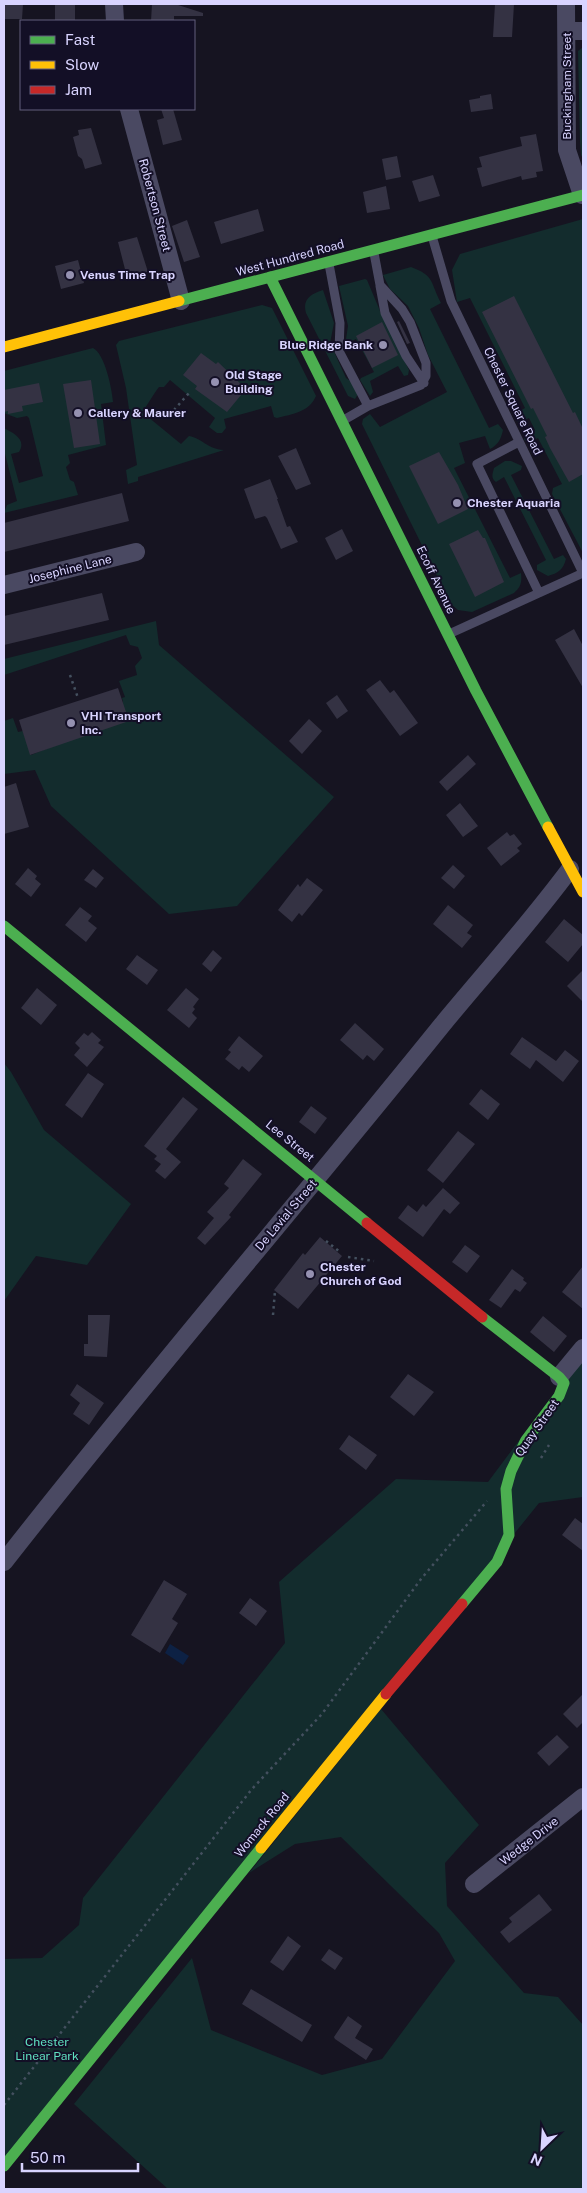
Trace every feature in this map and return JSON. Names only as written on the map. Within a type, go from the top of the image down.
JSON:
[{"type":"street","points":[[114,4],[115,20]]},
{"type":"street","name":"Buckingham Street","points":[[566,4],[575,31],[567,150],[583,195]]},
{"type":"street","name":"Robertson Street","points":[[129,110],[181,300]]},
{"type":"street","name":"West Hundred Road","points":[[4,347],[583,195]]},
{"type":"street","name":"Ecoff Avenue","points":[[270,277],[448,635],[583,892]]},
{"type":"street","name":"Josephine Lane","points":[[4,585],[136,552]]},
{"type":"street","name":"De Lavial Street","points":[[4,1562],[156,1371],[316,1180],[455,1009],[538,913],[570,869]]},
{"type":"street","name":"Lee Street","points":[[4,926],[489,1323],[559,1377]]},
{"type":"street","points":[[559,1377],[583,1348]]},
{"type":"street","name":"Quay Street","points":[[506,1489],[518,1455],[563,1390],[564,1383],[559,1377]]},
{"type":"street","name":"Womack Road","points":[[4,2166],[360,1726],[497,1562],[508,1535],[506,1489]]},
{"type":"street","name":"Wedge Drive","points":[[474,1884],[583,1797]]},
{"type":"lane","name":"Chester Square Road","points":[[431,235],[451,302],[583,573]]},
{"type":"lane","points":[[373,250],[385,313],[406,356],[424,383]]},
{"type":"lane","points":[[329,262],[340,323],[339,351],[368,406]]},
{"type":"lane","points":[[380,285],[402,309],[410,322],[426,363],[424,383]]},
{"type":"lane","points":[[342,421],[368,406],[424,383]]},
{"type":"lane","points":[[519,442],[477,464],[539,593]]},
{"type":"lane","points":[[448,635],[583,573]]},
{"type":"path","points":[[174,410],[189,393]]},
{"type":"path","points":[[70,675],[78,698]]},
{"type":"path","points":[[326,1241],[340,1252]]},
{"type":"path","points":[[348,1257],[374,1261]]},
{"type":"path","points":[[273,1315],[275,1291]]},
{"type":"path","points":[[4,2105],[252,1789],[322,1714],[421,1579],[482,1506],[506,1489]]},
{"type":"green space","points":[[583,47],[583,159],[580,142],[578,51]]},
{"type":"green space","points":[[583,219],[583,553],[552,494],[553,488],[562,484],[538,438],[530,442],[524,440],[525,435],[535,430],[529,418],[520,422],[516,421],[516,413],[525,408],[470,298],[457,302],[452,270],[460,254]]},
{"type":"green space","points":[[411,267],[424,273],[433,285],[441,303],[430,309],[489,428],[498,424],[503,430],[499,441],[490,449],[485,436],[459,443],[465,463],[454,468],[510,578],[521,573],[521,582],[514,593],[472,612],[458,610],[451,604],[362,424],[363,419],[370,414],[380,427],[447,392],[428,355],[419,328],[408,306],[390,289],[383,275]]},
{"type":"green space","points":[[365,279],[409,370],[408,375],[404,376],[398,366],[370,381],[373,392],[370,396],[360,380],[374,372],[356,339],[350,342],[346,339],[348,326],[339,286]]},
{"type":"green space","points":[[323,290],[334,323],[330,343],[346,378],[352,382],[358,394],[355,399],[348,396],[306,313],[305,304],[308,298]]},
{"type":"green space","points":[[262,305],[272,308],[316,396],[313,401],[300,412],[277,418],[274,417],[271,406],[224,419],[226,428],[222,433],[217,433],[209,427],[215,418],[170,380],[164,387],[159,387],[142,412],[181,444],[189,436],[213,448],[224,450],[138,477],[138,481],[128,484],[126,470],[137,465],[126,388],[116,345],[119,341]]},
{"type":"green space","points":[[93,348],[104,364],[113,402],[101,404],[106,445],[68,455],[70,463],[66,467],[78,495],[4,513],[7,505],[17,501],[4,450],[4,428],[18,437],[21,443],[19,452],[11,454],[19,483],[43,476],[29,418],[27,416],[17,418],[4,413],[4,371]]},
{"type":"green space","points":[[505,461],[511,461],[522,466],[521,470],[511,475],[554,559],[563,555],[566,559],[562,568],[555,574],[548,576],[537,570],[537,565],[546,560],[504,477],[496,482],[493,479],[494,468]]},
{"type":"green space","points":[[156,621],[159,645],[334,797],[237,906],[169,914],[51,806],[35,770],[4,774],[4,721],[13,718],[18,732],[23,731],[31,755],[113,722],[123,702],[122,698],[125,697],[119,681],[137,675],[135,666],[142,658],[138,647],[130,645],[126,635],[4,675],[4,659]]},
{"type":"green space","points":[[4,1063],[44,1130],[131,1204],[87,1265],[36,1256],[4,1301]]},
{"type":"green space","name":"Chester Linear Park","points":[[583,1351],[583,1497],[539,1503],[4,2168],[4,1959],[42,1958],[79,1925],[83,1898],[285,1643],[279,1582],[396,1479],[488,1482],[561,1384]]},
{"type":"green space","points":[[381,1709],[479,1825],[445,1863],[447,1906],[524,1993],[558,1997],[583,2025],[583,2189],[168,2189],[74,2104],[192,1958],[211,2030],[322,2075],[382,2059],[455,1961],[439,1933],[341,1837],[295,1844],[249,1873]]},
{"type":"water","points":[[170,1644],[189,1656],[183,1665],[165,1653]]},
{"type":"building","points":[[4,4],[23,4],[22,19],[4,19]]},
{"type":"building","points":[[55,4],[75,4],[75,20],[55,20]]},
{"type":"building","points":[[152,4],[175,4],[203,13],[203,16],[174,16],[174,20],[151,20]]},
{"type":"building","points":[[495,4],[514,4],[512,37],[493,37]]},
{"type":"building","points":[[491,94],[493,109],[471,112],[469,100]]},
{"type":"building","points":[[161,110],[173,110],[182,140],[163,145],[157,120],[164,118]]},
{"type":"building","points":[[91,128],[102,164],[85,169],[82,159],[78,156],[73,137],[79,135],[78,130]]},
{"type":"building","points":[[536,134],[543,171],[536,172],[537,177],[522,180],[521,176],[482,187],[477,168],[482,167],[479,157],[522,146],[520,137]]},
{"type":"building","points":[[397,156],[401,177],[386,180],[382,159]]},
{"type":"building","points":[[433,175],[440,196],[419,202],[412,181]]},
{"type":"building","points":[[386,186],[390,209],[367,213],[363,192]]},
{"type":"building","points":[[258,209],[264,231],[221,244],[214,222]]},
{"type":"building","points":[[187,220],[200,257],[184,262],[172,226]]},
{"type":"building","points":[[137,237],[148,272],[127,277],[118,242]]},
{"type":"building","name":"Venus Time Trap","points":[[78,260],[84,283],[61,289],[55,266]]},
{"type":"building","points":[[514,296],[573,413],[575,412],[583,429],[583,474],[569,482],[550,448],[545,437],[547,436],[533,408],[531,409],[482,312]]},
{"type":"building","points":[[399,321],[410,343],[407,344],[397,322]]},
{"type":"building","name":"Blue Ridge Bank","points":[[382,322],[398,355],[372,368],[356,336]]},
{"type":"building","name":"Old Stage Building","points":[[201,353],[216,364],[218,362],[246,389],[227,412],[195,389],[197,386],[183,375]]},
{"type":"building","name":"Callery & Maurer","points":[[91,380],[100,444],[74,448],[63,384]]},
{"type":"building","points":[[39,383],[43,402],[22,406],[23,411],[8,414],[8,411],[4,412],[4,390]]},
{"type":"building","points":[[296,448],[311,484],[296,490],[278,456]]},
{"type":"building","points":[[439,452],[458,485],[468,509],[438,524],[409,466]]},
{"type":"building","points":[[270,479],[287,527],[290,526],[298,542],[281,549],[267,518],[265,516],[255,519],[244,489]]},
{"type":"building","points":[[122,493],[129,521],[4,552],[4,523]]},
{"type":"building","points":[[342,529],[353,551],[336,560],[325,538]]},
{"type":"building","points":[[478,530],[483,538],[485,538],[504,582],[475,597],[449,544]]},
{"type":"building","points":[[102,593],[109,620],[4,645],[4,616]]},
{"type":"building","points":[[574,629],[583,646],[583,688],[555,640]]},
{"type":"building","points":[[380,680],[390,693],[394,690],[418,723],[400,736],[366,690]]},
{"type":"building","name":"VHI Transport Inc.","points":[[118,688],[129,721],[30,755],[19,720]]},
{"type":"building","points":[[337,695],[348,711],[337,719],[326,703]]},
{"type":"building","points":[[309,719],[322,731],[302,754],[289,741]]},
{"type":"building","points":[[468,755],[476,764],[447,791],[439,782]]},
{"type":"building","points":[[16,783],[29,827],[4,834],[4,787]]},
{"type":"building","points":[[460,803],[478,826],[463,837],[446,815]]},
{"type":"building","points":[[507,832],[510,836],[514,834],[522,844],[517,848],[520,851],[501,866],[487,848]]},
{"type":"building","points":[[453,865],[465,876],[454,889],[441,878]]},
{"type":"building","points":[[28,868],[37,876],[35,879],[41,884],[31,897],[15,884]]},
{"type":"building","points":[[93,869],[104,878],[96,888],[84,880]]},
{"type":"building","points":[[307,878],[323,890],[302,916],[299,913],[292,922],[278,910],[298,884],[300,887]]},
{"type":"building","points":[[448,905],[473,925],[467,933],[472,936],[462,948],[433,924]]},
{"type":"building","points":[[80,907],[92,916],[88,921],[97,928],[86,942],[65,925]]},
{"type":"building","points":[[564,919],[583,935],[583,944],[568,962],[545,942]]},
{"type":"building","points":[[213,950],[222,958],[211,972],[202,964]]},
{"type":"building","points":[[137,955],[158,970],[147,985],[126,969]]},
{"type":"building","points":[[583,970],[583,1002],[567,986]]},
{"type":"building","points":[[37,988],[57,1005],[41,1025],[21,1008]]},
{"type":"building","points":[[186,988],[199,999],[193,1007],[195,1009],[192,1013],[197,1018],[189,1028],[167,1010]]},
{"type":"building","points":[[355,1023],[384,1049],[374,1061],[367,1055],[363,1060],[340,1040]]},
{"type":"building","points":[[92,1032],[101,1040],[98,1043],[104,1047],[87,1067],[74,1055],[80,1048],[75,1043],[84,1033],[88,1036]]},
{"type":"building","points":[[239,1036],[263,1056],[249,1072],[242,1066],[239,1070],[225,1059],[231,1052],[228,1050]]},
{"type":"building","points":[[522,1037],[556,1061],[565,1050],[579,1061],[563,1082],[536,1060],[530,1069],[510,1054]]},
{"type":"building","points":[[88,1073],[104,1084],[82,1118],[65,1105]]},
{"type":"building","points":[[481,1089],[500,1104],[488,1120],[469,1104]]},
{"type":"building","points":[[183,1097],[198,1109],[166,1149],[181,1162],[165,1179],[155,1171],[161,1164],[154,1159],[157,1156],[144,1146]]},
{"type":"building","points":[[311,1106],[327,1118],[315,1134],[299,1122]]},
{"type":"building","points":[[458,1131],[475,1144],[443,1183],[427,1170]]},
{"type":"building","points":[[243,1159],[262,1174],[229,1215],[231,1217],[205,1245],[197,1238],[214,1218],[207,1212],[229,1188],[224,1184]]},
{"type":"building","points":[[443,1188],[460,1203],[450,1214],[444,1209],[423,1237],[398,1218],[408,1205],[417,1212],[423,1204],[426,1207]]},
{"type":"building","name":"Chester Church of God","points":[[320,1237],[342,1256],[298,1309],[274,1290],[303,1253],[305,1255]]},
{"type":"building","points":[[465,1245],[480,1256],[467,1273],[452,1262]]},
{"type":"building","points":[[583,1266],[583,1309],[562,1292]]},
{"type":"building","points":[[512,1269],[524,1278],[523,1280],[527,1283],[520,1292],[515,1289],[501,1308],[489,1300]]},
{"type":"building","points":[[88,1315],[110,1315],[107,1357],[84,1356],[84,1344],[88,1344]]},
{"type":"building","points":[[543,1316],[567,1336],[554,1352],[530,1332]]},
{"type":"building","points":[[408,1374],[434,1392],[414,1416],[390,1397]]},
{"type":"building","points":[[77,1384],[104,1403],[89,1425],[73,1414],[80,1403],[70,1395]]},
{"type":"building","points":[[349,1435],[377,1455],[366,1470],[339,1449]]},
{"type":"building","points":[[575,1518],[583,1524],[583,1551],[562,1535]]},
{"type":"building","points":[[164,1580],[187,1594],[172,1619],[178,1623],[160,1653],[131,1635]]},
{"type":"building","points":[[250,1598],[267,1611],[256,1626],[239,1613]]},
{"type":"building","points":[[583,1694],[583,1722],[577,1728],[563,1714]]},
{"type":"building","points":[[557,1735],[569,1747],[549,1766],[537,1753]]},
{"type":"building","points":[[539,1894],[552,1910],[509,1943],[500,1932],[512,1922],[509,1918]]},
{"type":"building","points":[[288,1936],[301,1946],[283,1971],[270,1962]]},
{"type":"building","points":[[329,1949],[343,1958],[335,1970],[321,1960]]},
{"type":"building","points":[[251,1989],[312,2025],[302,2042],[242,2004]]},
{"type":"building","points":[[348,2016],[362,2026],[355,2038],[373,2049],[366,2060],[334,2037]]},
{"type":"traffic: fast","points":[[179,301],[583,195]]},
{"type":"traffic: fast","points":[[270,277],[476,691],[548,827]]},
{"type":"traffic: fast","points":[[4,926],[367,1223]]},
{"type":"traffic: fast","points":[[462,1604],[497,1562],[509,1535],[506,1489],[511,1471],[526,1440],[559,1396],[564,1383],[559,1377],[482,1317]]},
{"type":"traffic: fast","points":[[4,2166],[261,1848]]},
{"type":"traffic: slow","points":[[4,347],[179,301]]},
{"type":"traffic: slow","points":[[548,827],[583,892]]},
{"type":"traffic: slow","points":[[261,1848],[386,1694]]},
{"type":"traffic: jam","points":[[367,1223],[482,1317]]},
{"type":"traffic: jam","points":[[386,1694],[462,1604]]},
{"type":"place","name":"Venus Time Trap","points":[[70,275]]},
{"type":"place","name":"Blue Ridge Bank","points":[[383,345]]},
{"type":"place","name":"Old Stage Building","points":[[215,382]]},
{"type":"place","name":"Callery & Maurer","points":[[78,413]]},
{"type":"place","name":"Chester Aquaria","points":[[457,503]]},
{"type":"place","name":"VHI Transport Inc.","points":[[71,723]]},
{"type":"place","name":"Chester Church of God","points":[[310,1274]]}]
